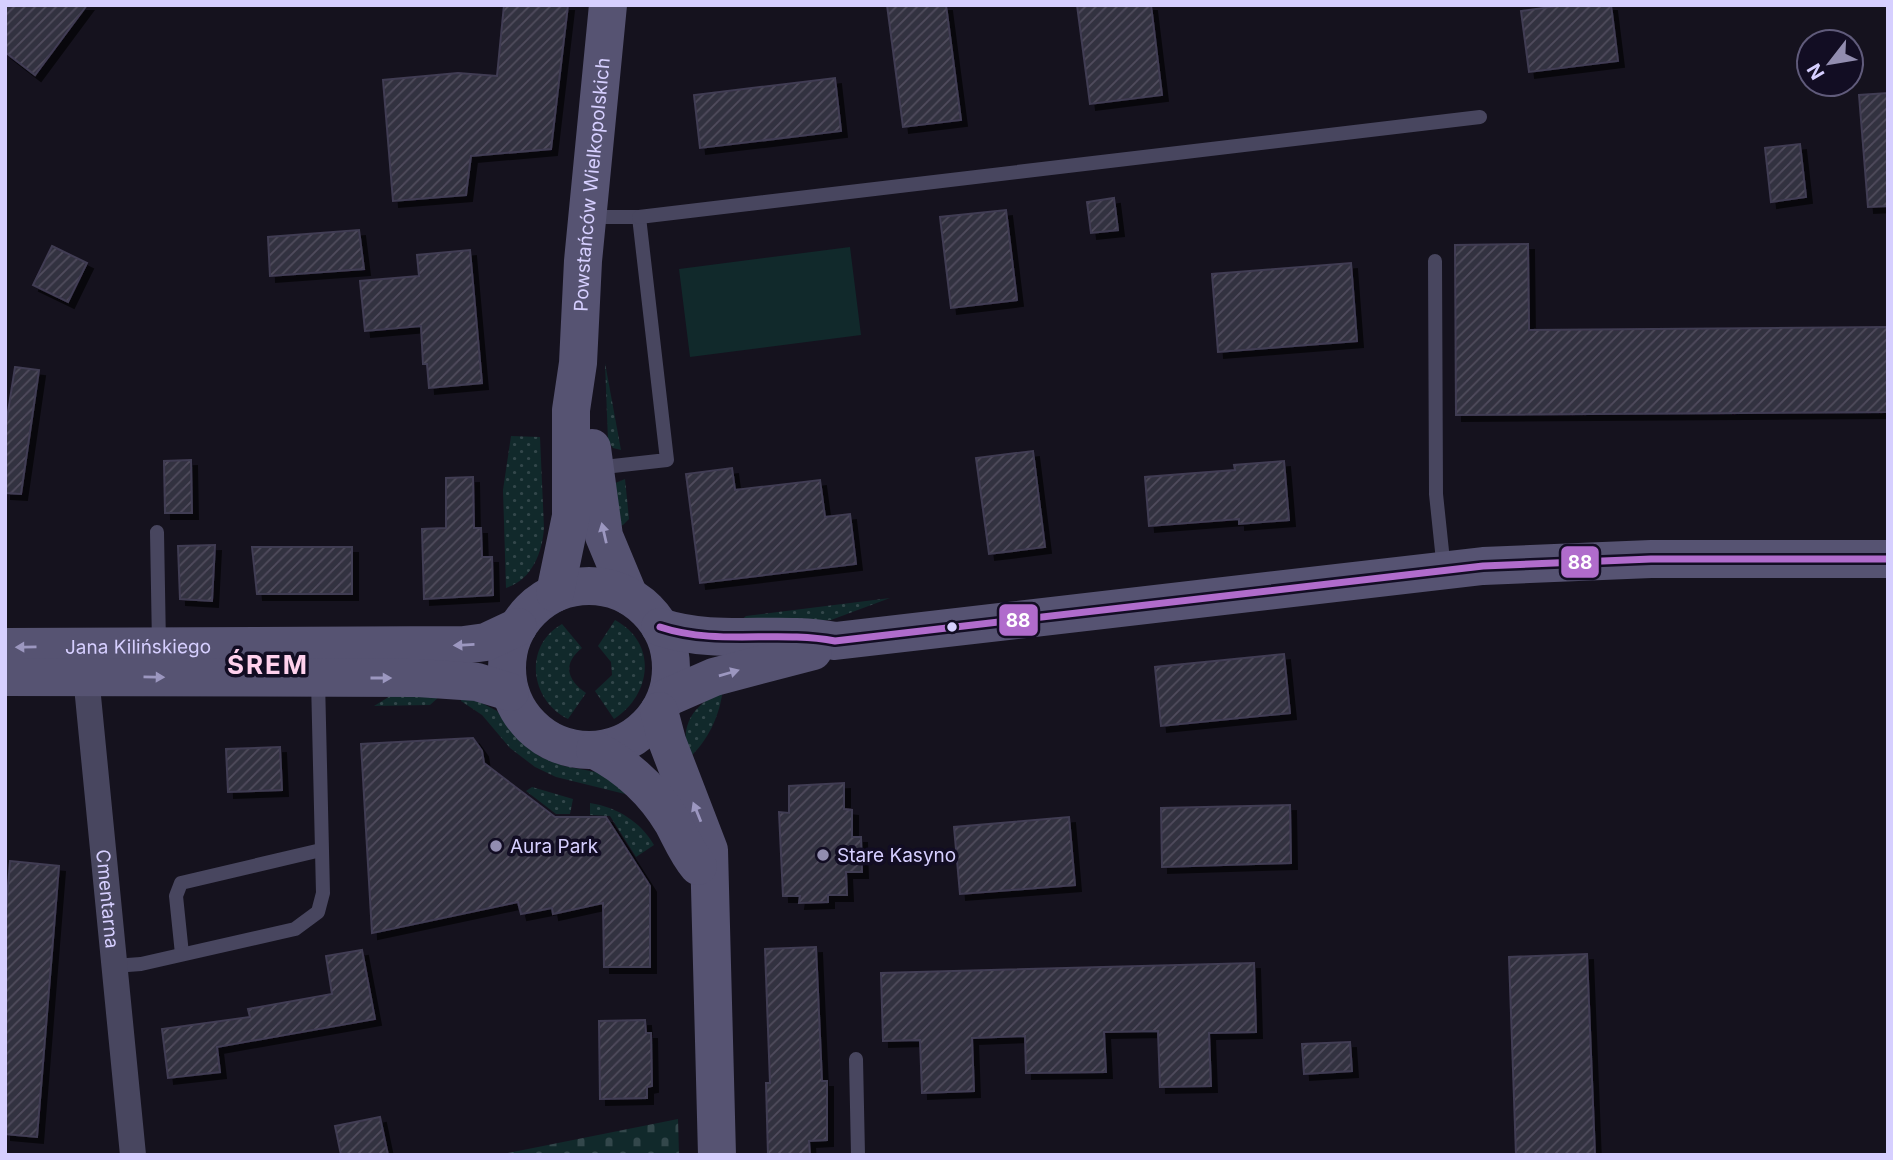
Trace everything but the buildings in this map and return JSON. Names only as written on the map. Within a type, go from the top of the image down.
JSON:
[{"type":"street","name":"Powstańców Wielkopolskich","points":[[555,593],[570,527],[571,410],[578,363],[588,217],[608,5]]},
{"type":"street","name":"Powstańców Wielkopolskich","points":[[578,363],[589,406],[594,468],[604,536],[629,596]]},
{"type":"street","points":[[660,627],[709,637],[782,635],[835,641],[1528,562],[1888,559]]},
{"type":"street","points":[[717,1155],[714,941],[707,839],[667,741],[663,705],[671,662],[660,627],[646,609],[629,596],[592,586],[555,593],[528,613],[518,627],[507,658],[510,692],[523,716],[542,736],[567,747],[595,750],[632,740],[663,705],[714,677],[812,651],[835,641]]},
{"type":"street","name":"Jana Kilińskiego","points":[[5,677],[159,645],[464,645],[486,642],[518,627]]},
{"type":"street","name":"Jana Kilińskiego","points":[[5,647],[91,661],[318,678],[450,679],[491,685],[510,692]]},
{"type":"street","name":"Cmentarna","points":[[91,661],[114,966],[133,1155]]},
{"type":"street","points":[[595,750],[623,766],[642,783],[671,821],[691,857],[708,878]]},
{"type":"lane","points":[[588,217],[639,217],[1480,117]]},
{"type":"lane","points":[[594,468],[667,460],[639,217]]},
{"type":"lane","points":[[1435,261],[1436,494],[1444,570]]},
{"type":"lane","points":[[157,532],[159,645]]},
{"type":"lane","points":[[114,966],[295,929],[311,919],[321,903],[318,678]]},
{"type":"lane","points":[[182,954],[176,896],[181,883],[321,850]]},
{"type":"lane","points":[[856,1059],[858,1155]]},
{"type":"green space","points":[[850,247],[861,335],[690,357],[679,269]]},
{"type":"green space","points":[[605,363],[621,450],[613,448],[608,441]]},
{"type":"green space","points":[[511,436],[540,437],[544,528],[538,556],[529,572],[506,588],[503,490]]},
{"type":"green space","points":[[625,479],[629,519],[623,525],[614,527],[613,484]]},
{"type":"green space","points":[[890,598],[831,620],[740,621],[746,616]]},
{"type":"green space","points":[[615,620],[629,630],[638,642],[644,655],[645,669],[636,697],[627,709],[614,719],[595,691],[612,675],[611,662],[598,646]]},
{"type":"green space","points":[[562,624],[582,648],[572,659],[569,671],[574,682],[586,693],[568,719],[546,699],[536,673],[541,645]]},
{"type":"green space","points":[[723,688],[712,727],[701,745],[687,760],[686,735],[691,717],[703,703]]},
{"type":"green space","points":[[461,692],[497,711],[520,741],[539,756],[564,766],[601,773],[629,795],[556,777],[535,767],[510,748],[482,715],[461,701]]},
{"type":"green space","points":[[395,693],[440,696],[430,705],[374,706]]},
{"type":"green space","points":[[532,787],[573,799],[570,814],[556,814],[526,791]]},
{"type":"green space","points":[[590,803],[610,808],[627,817],[642,829],[654,845],[636,857],[610,816],[590,815]]},
{"type":"green space","points":[[678,1119],[679,1155],[498,1155]]},
{"type":"transit line","name":"88","points":[[660,627],[703,636],[791,637],[835,641],[1483,566],[1651,559],[1888,559]]},
{"type":"place","name":"Aura Park","points":[[496,846]]},
{"type":"place","name":"Stare Kasyno","points":[[823,855]]},
{"type":"district","name":"ŚREM","points":[[268,664]]}]
